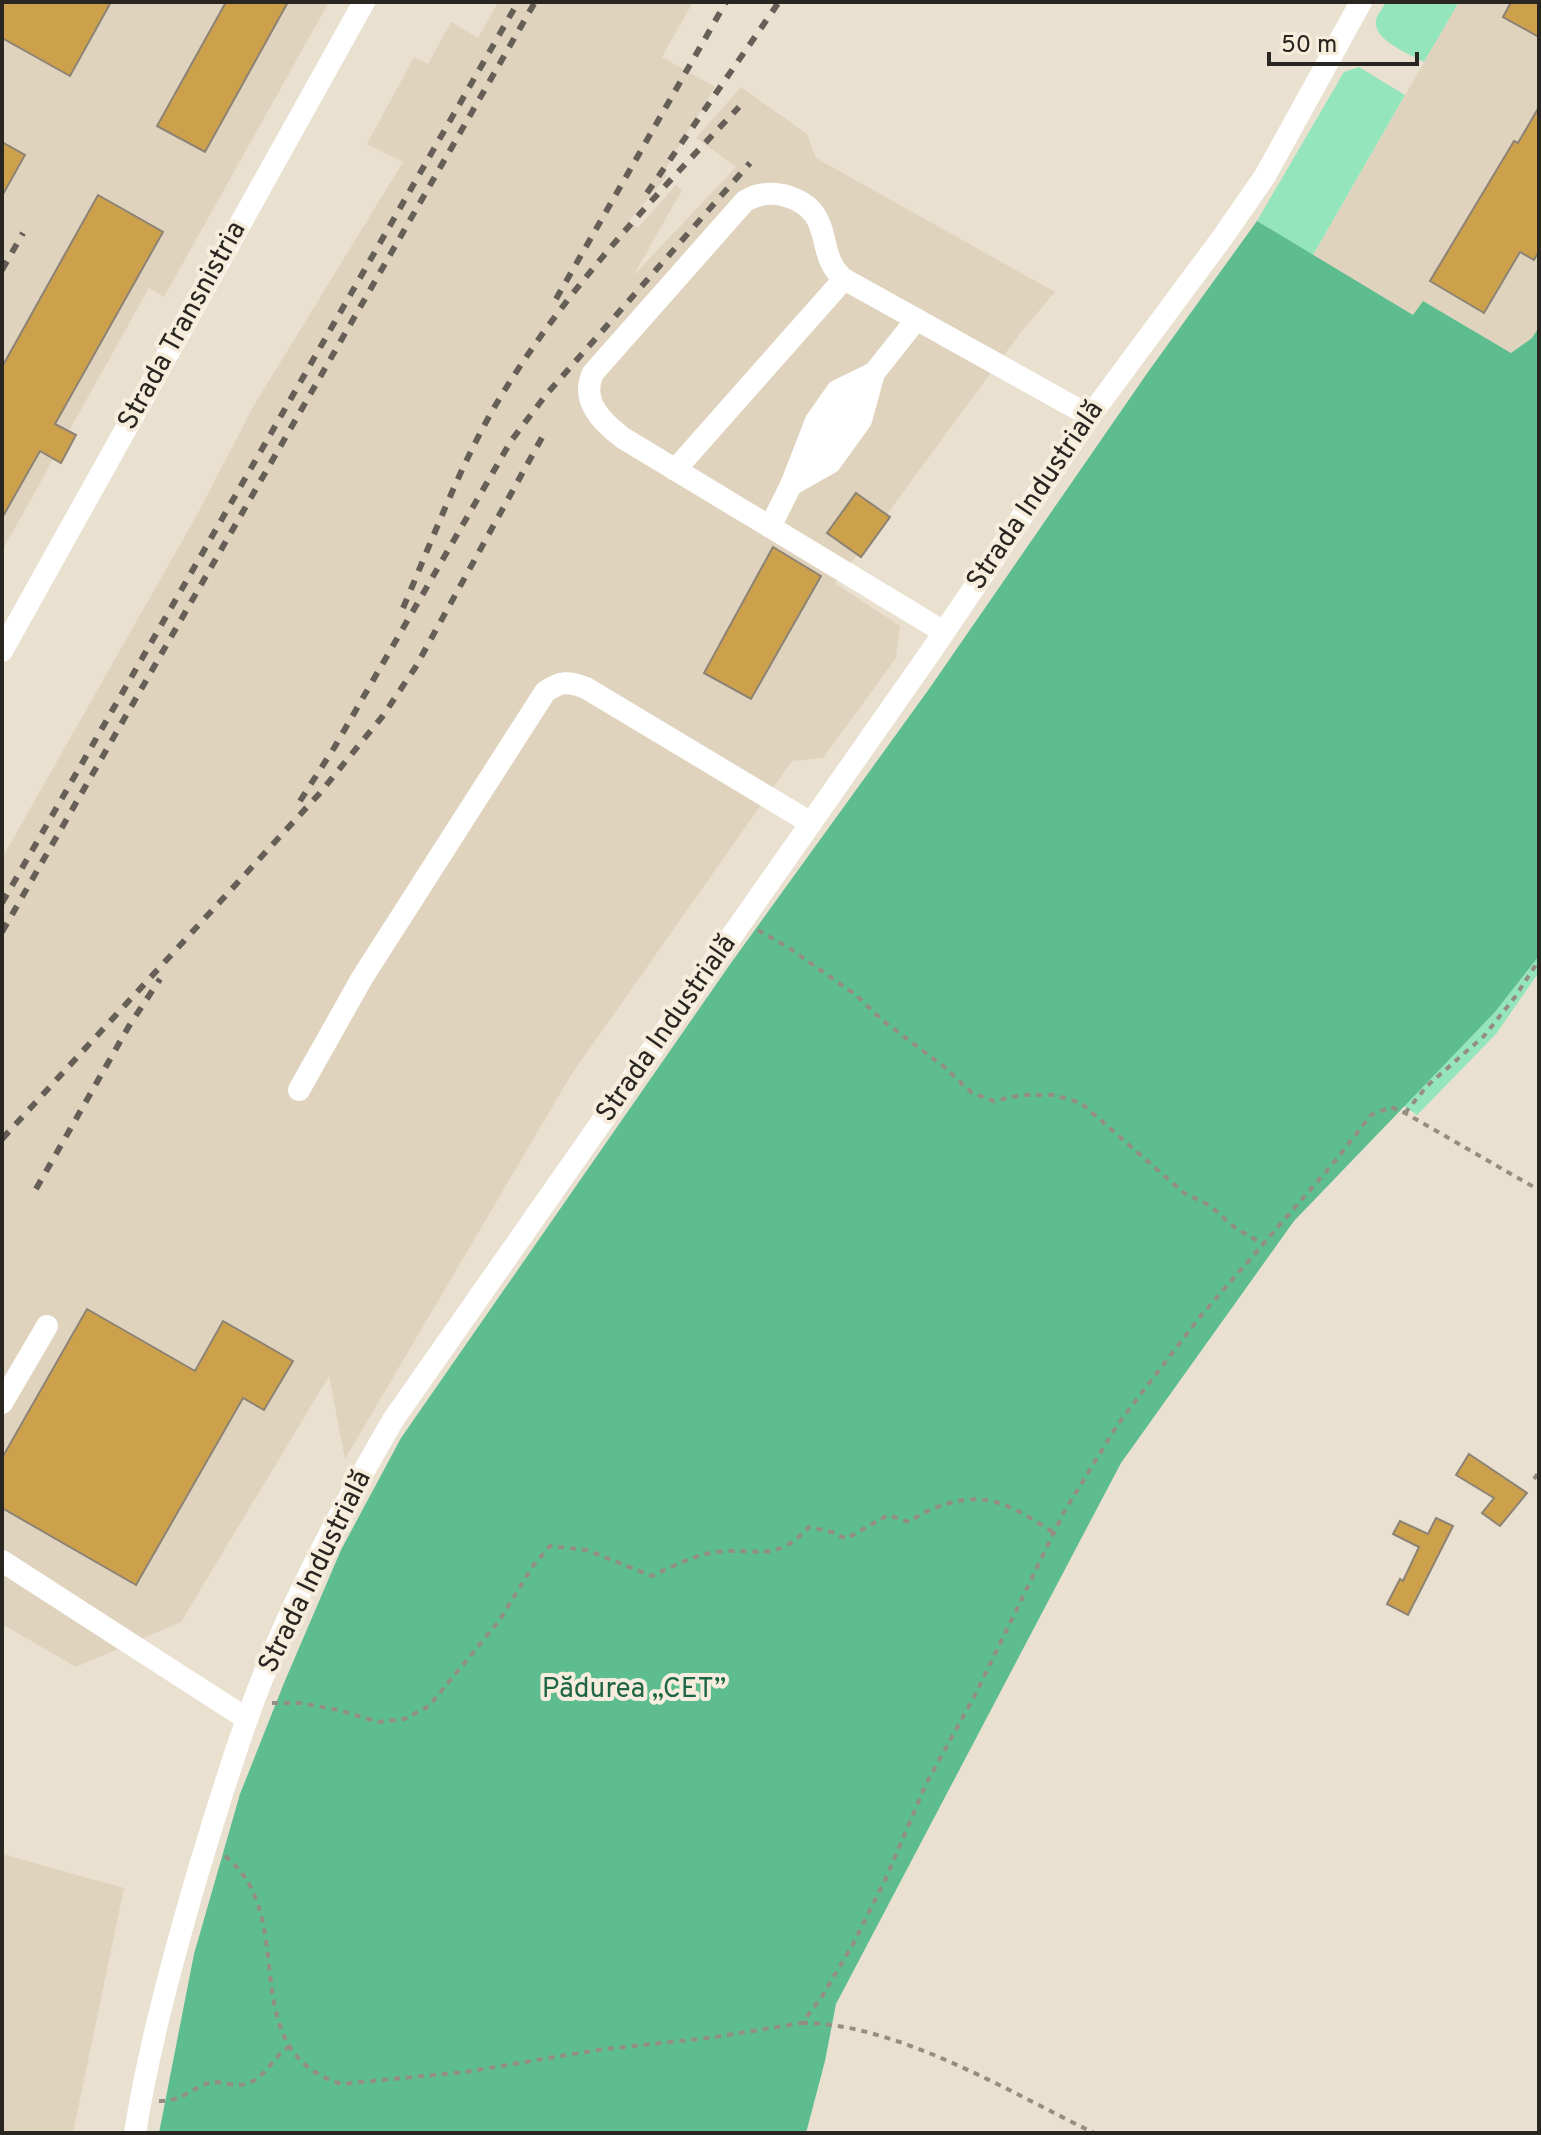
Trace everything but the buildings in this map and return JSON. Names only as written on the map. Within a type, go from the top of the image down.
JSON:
[{"type":"street","name":"Strada Transnistria","points":[[2,651],[364,2]]},
{"type":"street","name":"Strada Industrială","points":[[135,2133],[168,1975],[250,1711],[290,1616],[344,1504],[393,1420],[944,632],[1090,416],[1265,176],[1361,2]]},
{"type":"street","points":[[944,632],[623,438],[599,417],[588,393],[589,382],[599,364],[745,201],[753,196],[774,193],[804,203],[812,210],[837,273],[844,279],[1090,416]]},
{"type":"street","points":[[675,470],[844,279]]},
{"type":"street","points":[[791,485],[830,463],[861,420],[874,373],[916,320]]},
{"type":"street","points":[[770,527],[791,485],[816,421],[837,391],[874,373]]},
{"type":"street","points":[[299,1090],[386,940],[545,692],[556,684],[565,681],[586,688],[811,823]]},
{"type":"street","points":[[2,1403],[47,1326]]},
{"type":"street","points":[[2,1561],[250,1711]]},
{"type":"path","points":[[742,921],[789,948],[856,995],[972,1093],[994,1101],[1022,1095],[1054,1095],[1081,1103],[1184,1193],[1209,1205],[1234,1227],[1263,1244]]},
{"type":"path","points":[[1405,1113],[1427,1086],[1484,1036],[1539,960]]},
{"type":"path","points":[[802,2023],[852,1946],[886,1878],[926,1784],[974,1697],[1054,1533],[1118,1424],[1199,1318],[1371,1115],[1391,1107],[1405,1113],[1539,1190]]},
{"type":"path","points":[[1534,1479],[1539,1472]]},
{"type":"path","points":[[250,1711],[299,1703],[339,1710],[378,1722],[404,1719],[429,1706],[499,1621],[533,1566],[550,1546],[587,1550],[652,1576],[692,1558],[718,1552],[774,1552],[795,1542],[809,1527],[846,1539],[888,1515],[909,1522],[941,1505],[978,1500],[998,1502],[1054,1533]]},
{"type":"path","points":[[207,1843],[229,1860],[249,1886],[260,1911],[267,1941],[276,2018],[289,2047],[307,2068],[325,2079],[341,2084],[367,2083],[465,2072],[597,2050],[708,2038],[802,2023],[832,2024],[894,2039],[1094,2133]]},
{"type":"path","points":[[141,2101],[168,2102],[210,2082],[245,2085],[262,2075],[289,2047]]},
{"type":"shaded area","points":[[2,2],[329,2],[164,297],[149,288],[2,551]]},
{"type":"shaded area","points":[[498,2],[693,2],[662,57],[715,87],[664,171],[667,176],[629,221],[638,228],[676,185],[682,190],[633,276],[736,167],[696,138],[741,87],[807,134],[816,158],[1055,292],[1021,332],[887,514],[890,517],[861,557],[857,555],[835,583],[900,626],[896,658],[823,758],[792,761],[571,1075],[345,1459],[329,1376],[181,1622],[76,1667],[2,1624],[2,858],[198,513],[253,407],[403,162],[367,144],[414,57],[428,64],[451,22],[478,38]]},
{"type":"shaded area","points":[[1459,2],[1539,2],[1539,327],[1532,338],[1511,353],[1423,301],[1413,316],[1313,255]]},
{"type":"shaded area","points":[[2,1854],[124,1888],[73,2133],[2,2133]]},
{"type":"green space","points":[[1386,2],[1459,2],[1424,62],[1393,46],[1380,34],[1376,20]]},
{"type":"green space","points":[[1359,67],[1405,95],[1313,255],[1257,221],[1344,72]]},
{"type":"green space","name":"Pădurea „CET”","points":[[1257,221],[1413,315],[1423,301],[1511,353],[1532,338],[1539,327],[1539,956],[1495,1012],[1294,1221],[1121,1463],[836,2004],[806,2133],[159,2133],[194,1954],[240,1794],[341,1550],[401,1438],[731,963],[929,689],[1148,372]]},
{"type":"green space","points":[[1539,956],[1539,972],[1496,1034],[1417,1115],[1404,1106],[1495,1012]]},
{"type":"railway","points":[[2,903],[518,2]]},
{"type":"railway","points":[[2,932],[535,2]]},
{"type":"railway","points":[[556,299],[726,2]]},
{"type":"railway","points":[[647,193],[779,2]]},
{"type":"railway","points":[[403,608],[476,441],[531,350],[615,242],[739,107]]},
{"type":"railway","points":[[300,801],[334,748],[511,441],[545,396],[750,163]]},
{"type":"railway","points":[[2,270],[23,233]]},
{"type":"railway","points":[[2,1139],[319,794],[382,717],[415,668],[545,432]]},
{"type":"railway","points":[[36,1189],[129,1026],[160,979]]}]
